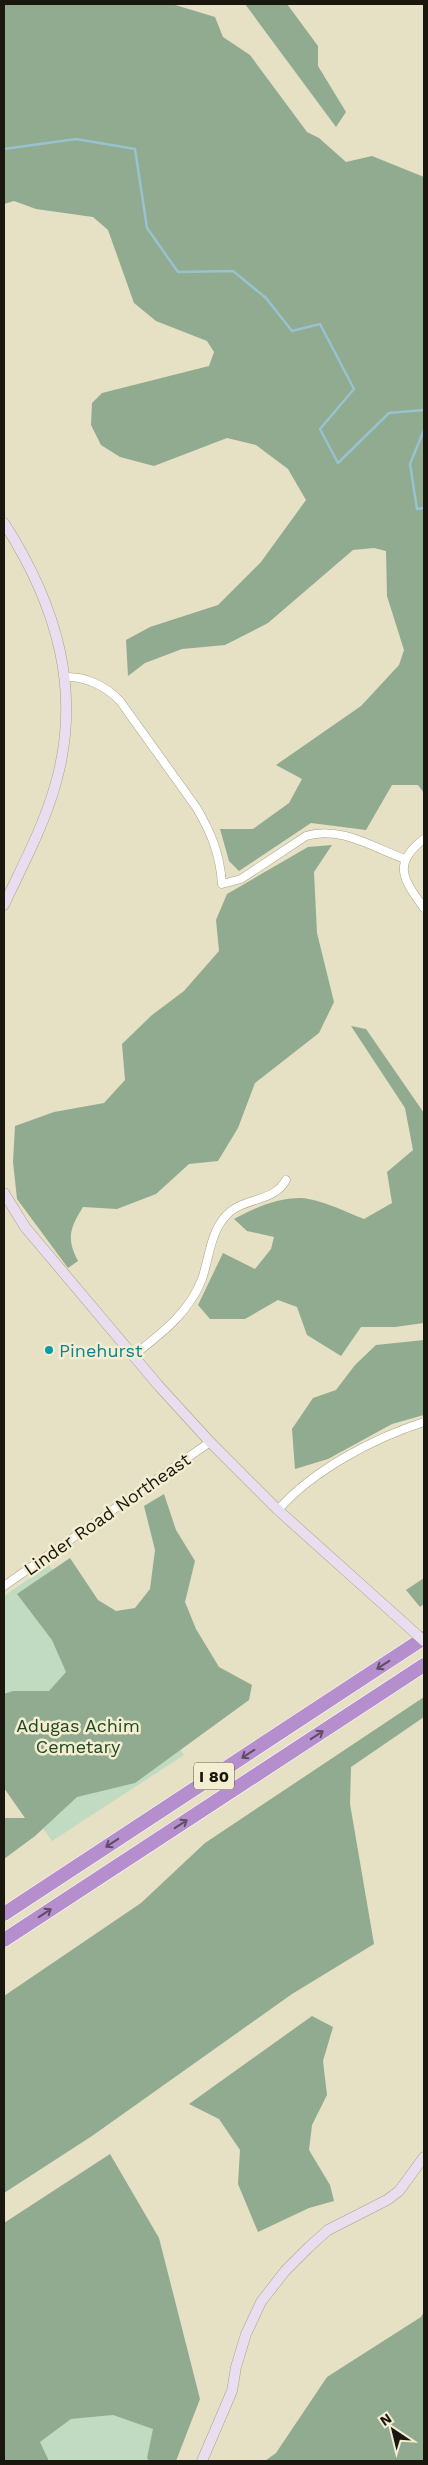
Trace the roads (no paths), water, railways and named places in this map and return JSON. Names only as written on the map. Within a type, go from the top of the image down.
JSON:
[{"type":"highway","name":"I 80","points":[[4,1914],[424,1640]]},
{"type":"highway","name":"I 80","points":[[4,1940],[424,1664]]},
{"type":"street","points":[[4,523],[31,568],[45,599],[58,638],[65,677],[66,703],[64,742],[57,780],[45,815],[4,905]]},
{"type":"street","points":[[65,677],[90,681],[107,689],[120,701],[207,825],[217,849],[222,884],[241,879],[306,836],[315,833],[336,833],[405,859]]},
{"type":"street","points":[[424,839],[414,846],[405,859],[404,878],[424,908]]},
{"type":"street","points":[[134,1356],[172,1325],[191,1301],[203,1276],[215,1232],[225,1216],[242,1203],[277,1192],[286,1180]]},
{"type":"street","points":[[4,1193],[25,1227],[134,1356],[210,1442],[278,1510],[424,1640]]},
{"type":"street","points":[[278,1510],[298,1489],[365,1446],[386,1435],[424,1422]]},
{"type":"street","name":"Linder Road Northeast","points":[[4,1586],[210,1442]]},
{"type":"street","points":[[202,2461],[232,2391],[246,2334],[261,2302],[285,2271],[328,2230],[387,2200],[399,2191],[424,2157]]},
{"type":"waterway","points":[[4,149],[76,139],[135,149],[147,228],[178,272],[233,271],[266,298],[292,331],[320,324],[354,389],[320,429],[338,463],[389,413],[424,410]]},
{"type":"waterway","points":[[424,430],[410,464],[417,509],[424,508]]},
{"type":"place","name":"Pinehurst","points":[[49,1350]]},
{"type":"park label","name":"Adugas Achim Cemetary","points":[[78,1735]]}]
